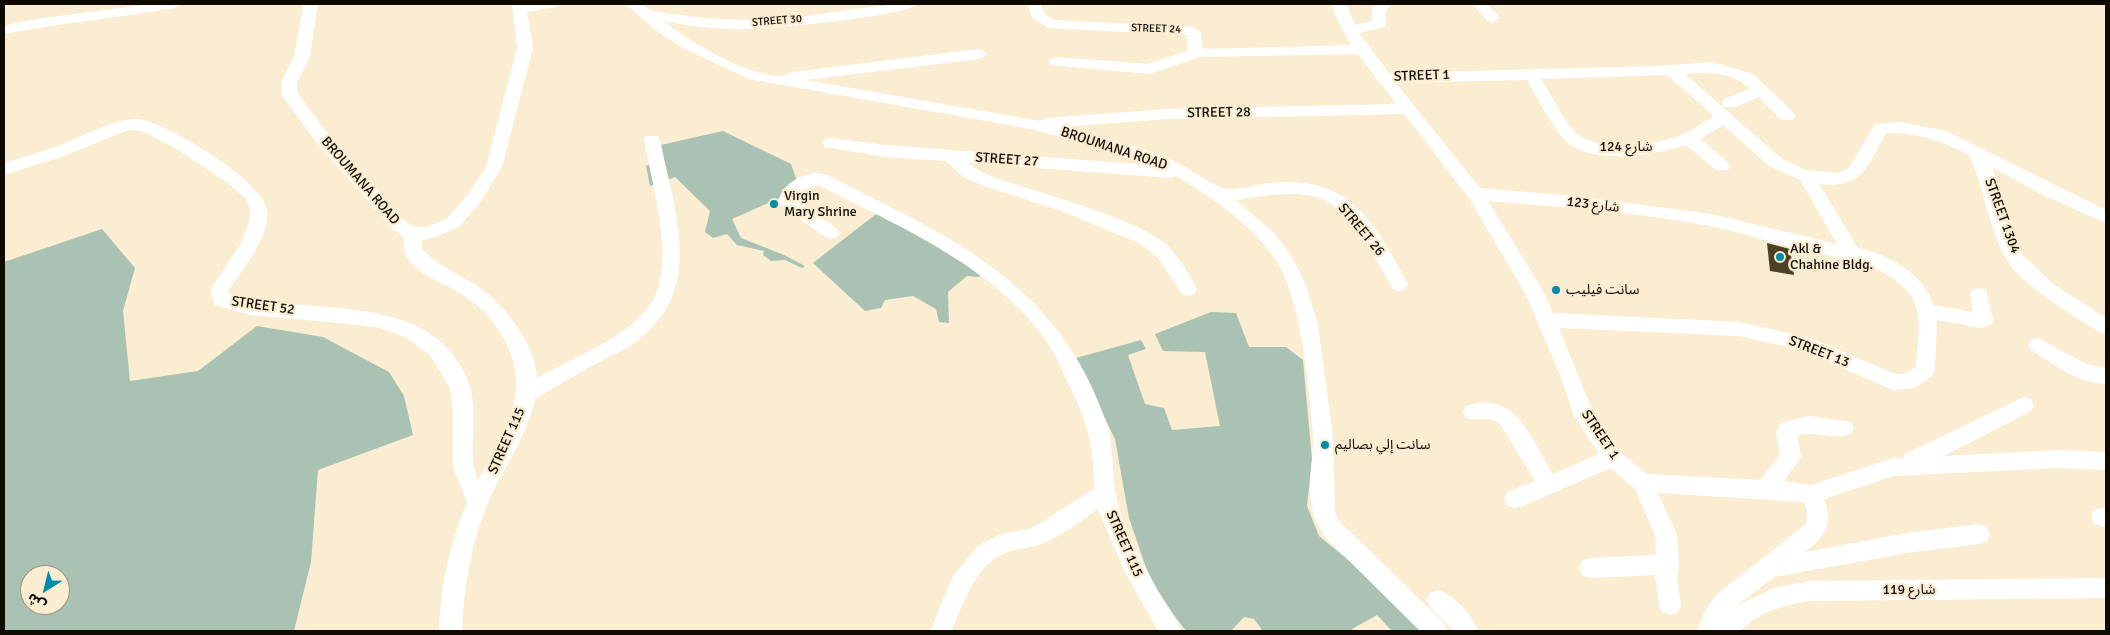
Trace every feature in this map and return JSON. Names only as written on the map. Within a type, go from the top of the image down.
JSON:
[{"type":"street","points":[[4,30],[29,24],[90,18],[150,6],[174,4]]},
{"type":"street","name":"BROUMANA ROAD","points":[[311,4],[302,56],[289,83],[290,95],[325,142],[400,226],[413,234],[429,232],[453,223],[475,197],[494,167],[525,48],[519,6]]},
{"type":"street","points":[[519,6],[551,4]]},
{"type":"street","points":[[845,4],[861,11]]},
{"type":"street","name":"STREET 30","points":[[638,8],[717,24],[743,24],[792,21],[910,4]]},
{"type":"street","name":"STREET 24","points":[[1034,4],[1037,15],[1049,24],[1189,30],[1194,33],[1194,50],[1197,53]]},
{"type":"street","name":"STREET 1","points":[[1339,4],[1350,31],[1382,78],[1408,108],[1475,194],[1535,294],[1570,375],[1584,415],[1614,458],[1643,484]]},
{"type":"street","points":[[1350,31],[1379,24],[1379,8],[1385,4]]},
{"type":"street","points":[[1479,4],[1493,18]]},
{"type":"street","name":"BROUMANA ROAD","points":[[638,8],[669,34],[716,60],[769,80],[912,102],[1031,124],[1108,144],[1184,173],[1221,196],[1269,239],[1286,262],[1296,283],[1310,325],[1323,437],[1322,497],[1324,514],[1332,529],[1436,631]]},
{"type":"street","points":[[1056,62],[1149,69],[1197,53],[1227,54],[1362,49]]},
{"type":"street","points":[[769,80],[979,54]]},
{"type":"street","name":"STREET 1","points":[[1382,78],[1671,70],[1712,67],[1748,77],[1787,116]]},
{"type":"street","points":[[1671,70],[1726,111],[1775,162],[1793,173],[1806,176],[1844,178],[1850,176],[1855,172],[1881,128],[1909,127],[1932,131],[1956,141],[2044,188],[2106,217]]},
{"type":"street","name":"شارع 124","points":[[1530,73],[1571,137],[1578,143],[1589,147],[1630,149],[1662,147],[1688,138],[1726,111],[1761,90]]},
{"type":"street","name":"STREET 28","points":[[1031,124],[1167,114],[1408,108]]},
{"type":"street","name":"STREET 52","points":[[4,169],[58,152],[126,125],[137,124],[153,130],[190,150],[240,184],[254,198],[259,211],[253,233],[219,290],[222,300],[234,305],[254,308],[367,319],[401,327],[424,339],[446,357],[457,379],[464,404],[463,468],[469,487],[478,502]]},
{"type":"street","points":[[1688,138],[1722,166]]},
{"type":"street","points":[[525,396],[630,336],[650,318],[664,298],[670,280],[671,237],[652,140]]},
{"type":"street","name":"STREET 27","points":[[831,143],[950,156],[1184,173]]},
{"type":"street","name":"STREET 1304","points":[[1977,153],[1988,176],[2002,227],[2014,256],[2047,288],[2106,327]]},
{"type":"street","points":[[950,156],[969,172],[990,182],[1065,206],[1147,239],[1164,253],[1188,289]]},
{"type":"street","points":[[1806,176],[1851,252]]},
{"type":"street","points":[[830,233],[788,202],[788,195],[800,183],[808,179],[821,179],[956,251],[1022,299],[1054,336],[1087,401],[1104,450],[1104,494]]},
{"type":"street","name":"STREET 26","points":[[1221,196],[1276,188],[1323,193],[1346,208],[1382,254],[1399,284]]},
{"type":"street","name":"شارع 123","points":[[1475,194],[1574,202],[1711,220]]},
{"type":"street","points":[[1711,220],[1799,243],[1851,252]]},
{"type":"street","name":"STREET 115","points":[[413,234],[414,251],[431,269],[461,283],[486,303],[518,346],[527,374],[525,396],[516,426],[478,502],[458,566],[450,631]]},
{"type":"street","name":"STREET 13","points":[[1547,320],[1739,329],[1804,343],[1879,378],[1893,382],[1908,382],[1925,370],[1928,340],[1926,311],[1917,291],[1899,274],[1865,256],[1851,252]]},
{"type":"street","points":[[1926,311],[1981,321],[1984,320],[1979,295]]},
{"type":"street","points":[[2038,345],[2092,376],[2106,376]]},
{"type":"street","points":[[1670,605],[1666,579],[1668,565],[1666,535],[1643,484],[1766,489],[1811,494],[1894,467],[1941,449],[1979,426],[2024,405]]},
{"type":"street","points":[[1474,412],[1492,410],[1501,412],[1507,418],[1549,484]]},
{"type":"street","points":[[1766,489],[1791,457],[1786,432],[1788,429],[1808,424],[1844,428]]},
{"type":"street","points":[[1515,499],[1614,458]]},
{"type":"street","points":[[1894,467],[2057,459],[2106,461]]},
{"type":"street","name":"STREET 115","points":[[941,631],[950,606],[980,558],[996,546],[1014,539],[1037,536],[1056,526],[1084,505],[1104,494],[1109,513],[1144,588],[1170,631]]},
{"type":"street","points":[[1708,631],[1715,613],[1732,592],[1767,569],[1816,529],[1818,512],[1811,494]]},
{"type":"street","points":[[1767,569],[1907,543],[1979,534]]},
{"type":"street","points":[[1590,568],[1668,565]]},
{"type":"street","name":"شارع 119","points":[[1725,631],[1736,618],[1756,604],[1776,596],[1811,591],[2106,588]]},
{"type":"street","points":[[1438,600],[1458,618],[1467,631]]},
{"type":"green space","points":[[723,131],[791,164],[800,189],[732,219],[741,238],[784,255],[805,266],[802,268],[785,260],[771,261],[763,255],[764,251],[737,245],[727,234],[713,238],[705,232],[710,211],[675,177],[650,186],[646,166],[652,163],[652,147]]},
{"type":"green space","points":[[876,214],[889,217],[987,273],[978,277],[967,276],[948,292],[949,323],[939,322],[936,309],[913,296],[885,300],[881,308],[865,311],[813,263]]},
{"type":"green space","points":[[102,229],[135,268],[123,311],[130,381],[198,371],[257,326],[323,337],[389,372],[404,396],[413,435],[318,470],[311,562],[294,631],[4,631],[4,262]]},
{"type":"green space","points":[[1211,312],[1236,313],[1249,347],[1286,347],[1303,360],[1312,459],[1307,506],[1319,536],[1406,607],[1420,631],[1392,631],[1377,615],[1352,629],[1352,631],[1263,631],[1254,619],[1244,617],[1231,631],[1186,631],[1153,588],[1129,518],[1115,439],[1076,358],[1141,340],[1146,349],[1128,355],[1145,404],[1164,408],[1172,430],[1220,426],[1205,352],[1163,351],[1155,334]]},
{"type":"building","name":"Akl & Chahine Bldg.","points":[[1767,243],[1790,249],[1794,275],[1770,271]]},
{"type":"place","name":"Virgin Mary Shrine","points":[[774,204]]},
{"type":"place","name":"Akl & Chahine Bldg.","points":[[1780,257]]},
{"type":"place","name":"سانت فيليب","points":[[1556,290]]},
{"type":"place","name":"سانت إلي بصاليم","points":[[1325,445]]}]
